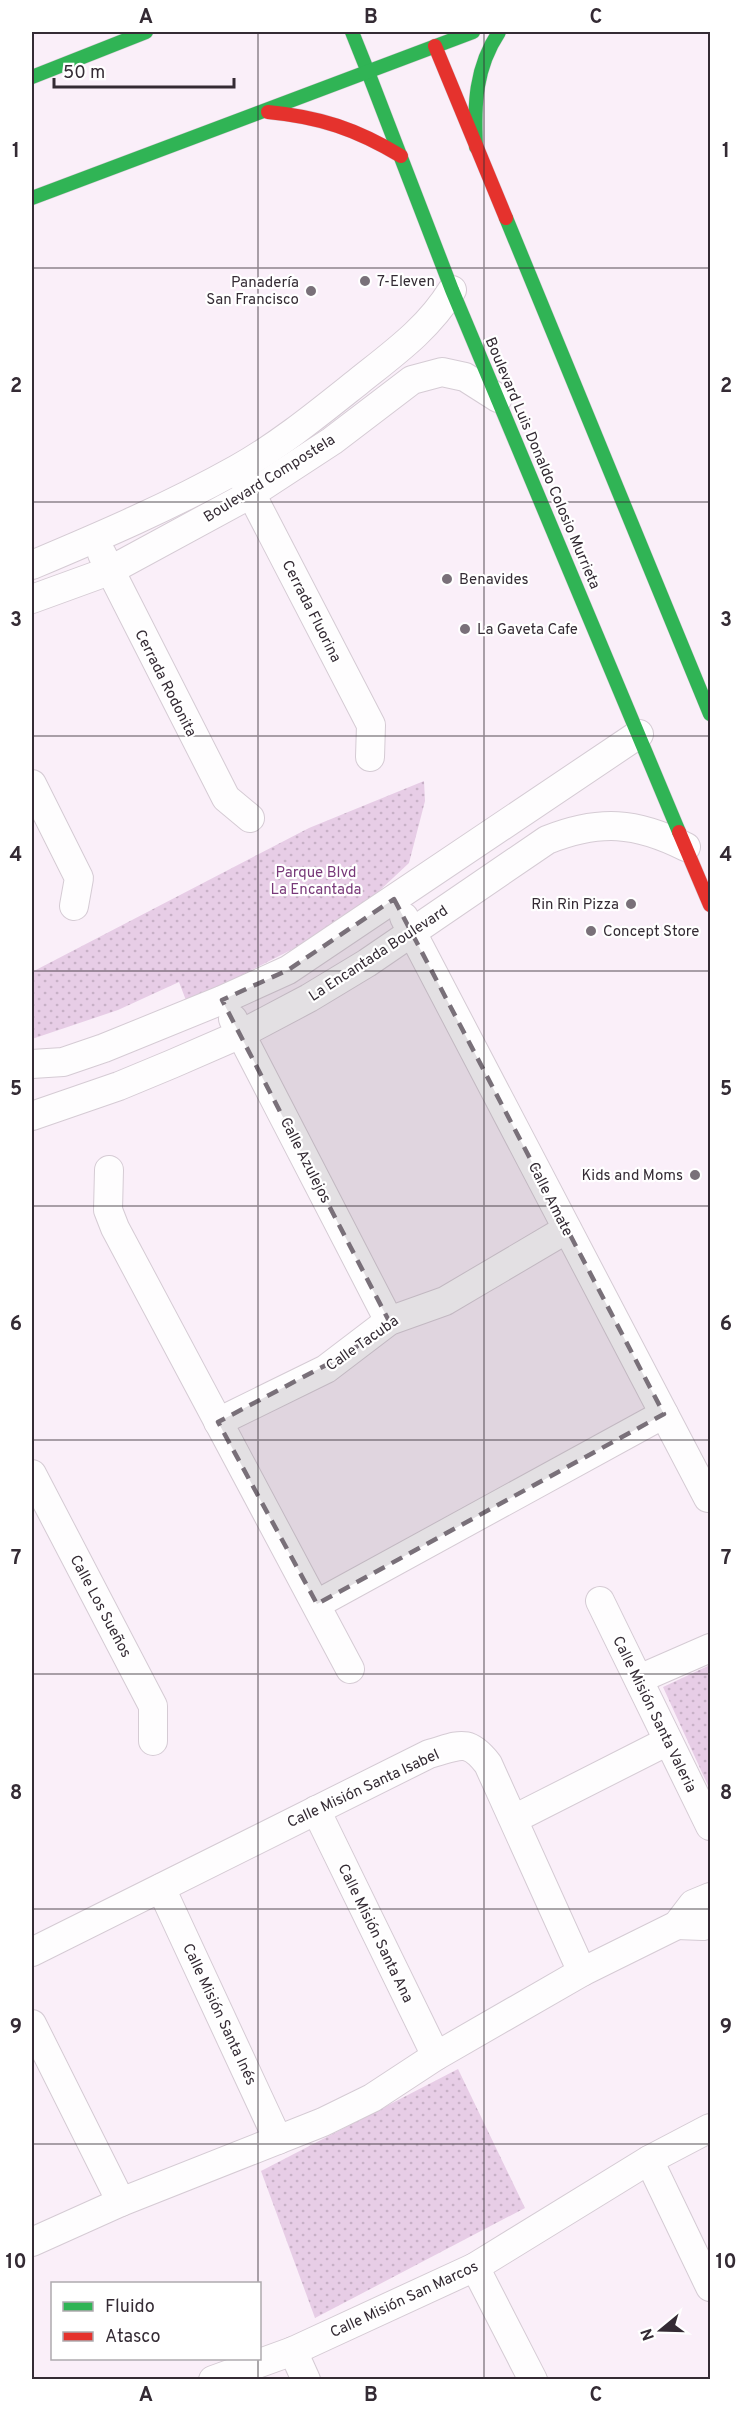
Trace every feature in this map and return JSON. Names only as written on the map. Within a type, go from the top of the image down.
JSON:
[{"type":"main road","points":[[32,77],[146,32]]},
{"type":"main road","name":"Boulevard Luis Donaldo Colosio Murrieta","points":[[352,32],[452,290],[686,847],[706,886],[711,905]]},
{"type":"main road","points":[[428,32],[711,714]]},
{"type":"main road","points":[[32,198],[473,32]]},
{"type":"main road","points":[[477,147],[476,80],[482,59],[499,32]]},
{"type":"main road","points":[[261,111],[326,119],[360,131],[401,156]]},
{"type":"street","name":"Boulevard Compostela","points":[[32,566],[96,538],[238,468],[336,400],[416,336],[439,312],[452,290]]},
{"type":"street","name":"Boulevard Compostela","points":[[32,599],[108,571],[251,494],[332,441],[412,380],[426,374],[442,372],[465,377],[498,398]]},
{"type":"street","points":[[336,400],[352,424]]},
{"type":"street","name":"Cerrada Fluorina","points":[[238,468],[371,725],[370,757]]},
{"type":"street","name":"Cerrada Rodonita","points":[[96,538],[108,571],[226,798],[250,818]]},
{"type":"street","points":[[32,1064],[63,1062],[222,1000],[288,970],[639,734]]},
{"type":"street","points":[[32,784],[79,878],[74,906]]},
{"type":"street","name":"La Encantada Boulevard","points":[[32,1091],[32,1114],[119,1086],[241,1034],[319,992],[413,932],[525,853],[571,830],[597,825],[628,826],[658,833],[686,847]]},
{"type":"street","name":"Calle Amate","points":[[394,899],[708,1498]]},
{"type":"street","name":"Calle Azulejos","points":[[222,1000],[389,1321]]},
{"type":"street","points":[[109,1170],[108,1210],[115,1228],[350,1669]]},
{"type":"street","name":"Calle Tacuba","points":[[219,1422],[326,1369],[389,1321],[445,1301],[567,1229]]},
{"type":"street","points":[[317,1604],[664,1414]]},
{"type":"street","name":"Calle Los Sueños","points":[[33,1480],[153,1706],[153,1742]]},
{"type":"street","name":"Calle Misión Santa Valeria","points":[[600,1601],[711,1826]]},
{"type":"street","points":[[639,1679],[711,1648]]},
{"type":"street","points":[[514,1819],[668,1741]]},
{"type":"street","name":"Calle Misión Santa Isabel","points":[[32,1952],[429,1754],[466,1746],[476,1750],[488,1764],[582,1972]]},
{"type":"street","name":"Calle Misión Santa Ana","points":[[316,1810],[436,2056]]},
{"type":"street","name":"Calle Misión Santa Inés","points":[[160,1888],[279,2139]]},
{"type":"street","points":[[32,2242],[121,2202],[323,2122],[372,2098],[436,2056],[582,1972],[677,1925],[693,1904],[711,1897]]},
{"type":"street","points":[[677,1925],[711,1924]]},
{"type":"street","points":[[32,2024],[121,2202]]},
{"type":"street","name":"Calle Misión San Marcos","points":[[213,2379],[292,2351],[475,2267],[649,2160],[711,2128]]},
{"type":"street","points":[[649,2160],[711,2287]]},
{"type":"street","points":[[475,2267],[533,2379]]},
{"type":"street","points":[[292,2351],[306,2379]]},
{"type":"highlighted area","points":[[394,899],[664,1414],[317,1604],[218,1422],[347,1354],[389,1321],[222,1000],[288,970]]},
{"type":"green space","name":"Parque Blvd La Encantada","points":[[424,781],[425,801],[409,863],[346,922],[187,1003],[179,982],[118,1010],[32,1039],[32,972],[309,828]]},
{"type":"green space","points":[[710,1665],[710,1790],[663,1687]]},
{"type":"green space","points":[[458,2069],[525,2208],[315,2318],[261,2171]]},
{"type":"traffic: fast","points":[[32,77],[146,32]]},
{"type":"traffic: fast","points":[[352,32],[368,72]]},
{"type":"traffic: fast","points":[[32,198],[473,32]]},
{"type":"traffic: fast","points":[[476,147],[475,116],[478,87],[485,59],[499,32]]},
{"type":"traffic: fast","points":[[368,72],[452,290],[679,832]]},
{"type":"traffic: fast","points":[[506,218],[710,714]]},
{"type":"traffic: jam","points":[[435,46],[506,218]]},
{"type":"traffic: jam","points":[[268,112],[304,117],[337,126],[369,138],[401,156]]},
{"type":"traffic: jam","points":[[679,832],[710,905]]},
{"type":"place","name":"7-Eleven","points":[[365,281]]},
{"type":"place","name":"Panadería San Francisco","points":[[311,291]]},
{"type":"place","name":"Benavides","points":[[447,579]]},
{"type":"place","name":"La Gaveta Cafe","points":[[465,629]]},
{"type":"place","name":"Rin Rin Pizza","points":[[631,904]]},
{"type":"place","name":"Concept Store","points":[[591,931]]},
{"type":"place","name":"Kids and Moms","points":[[695,1175]]}]
